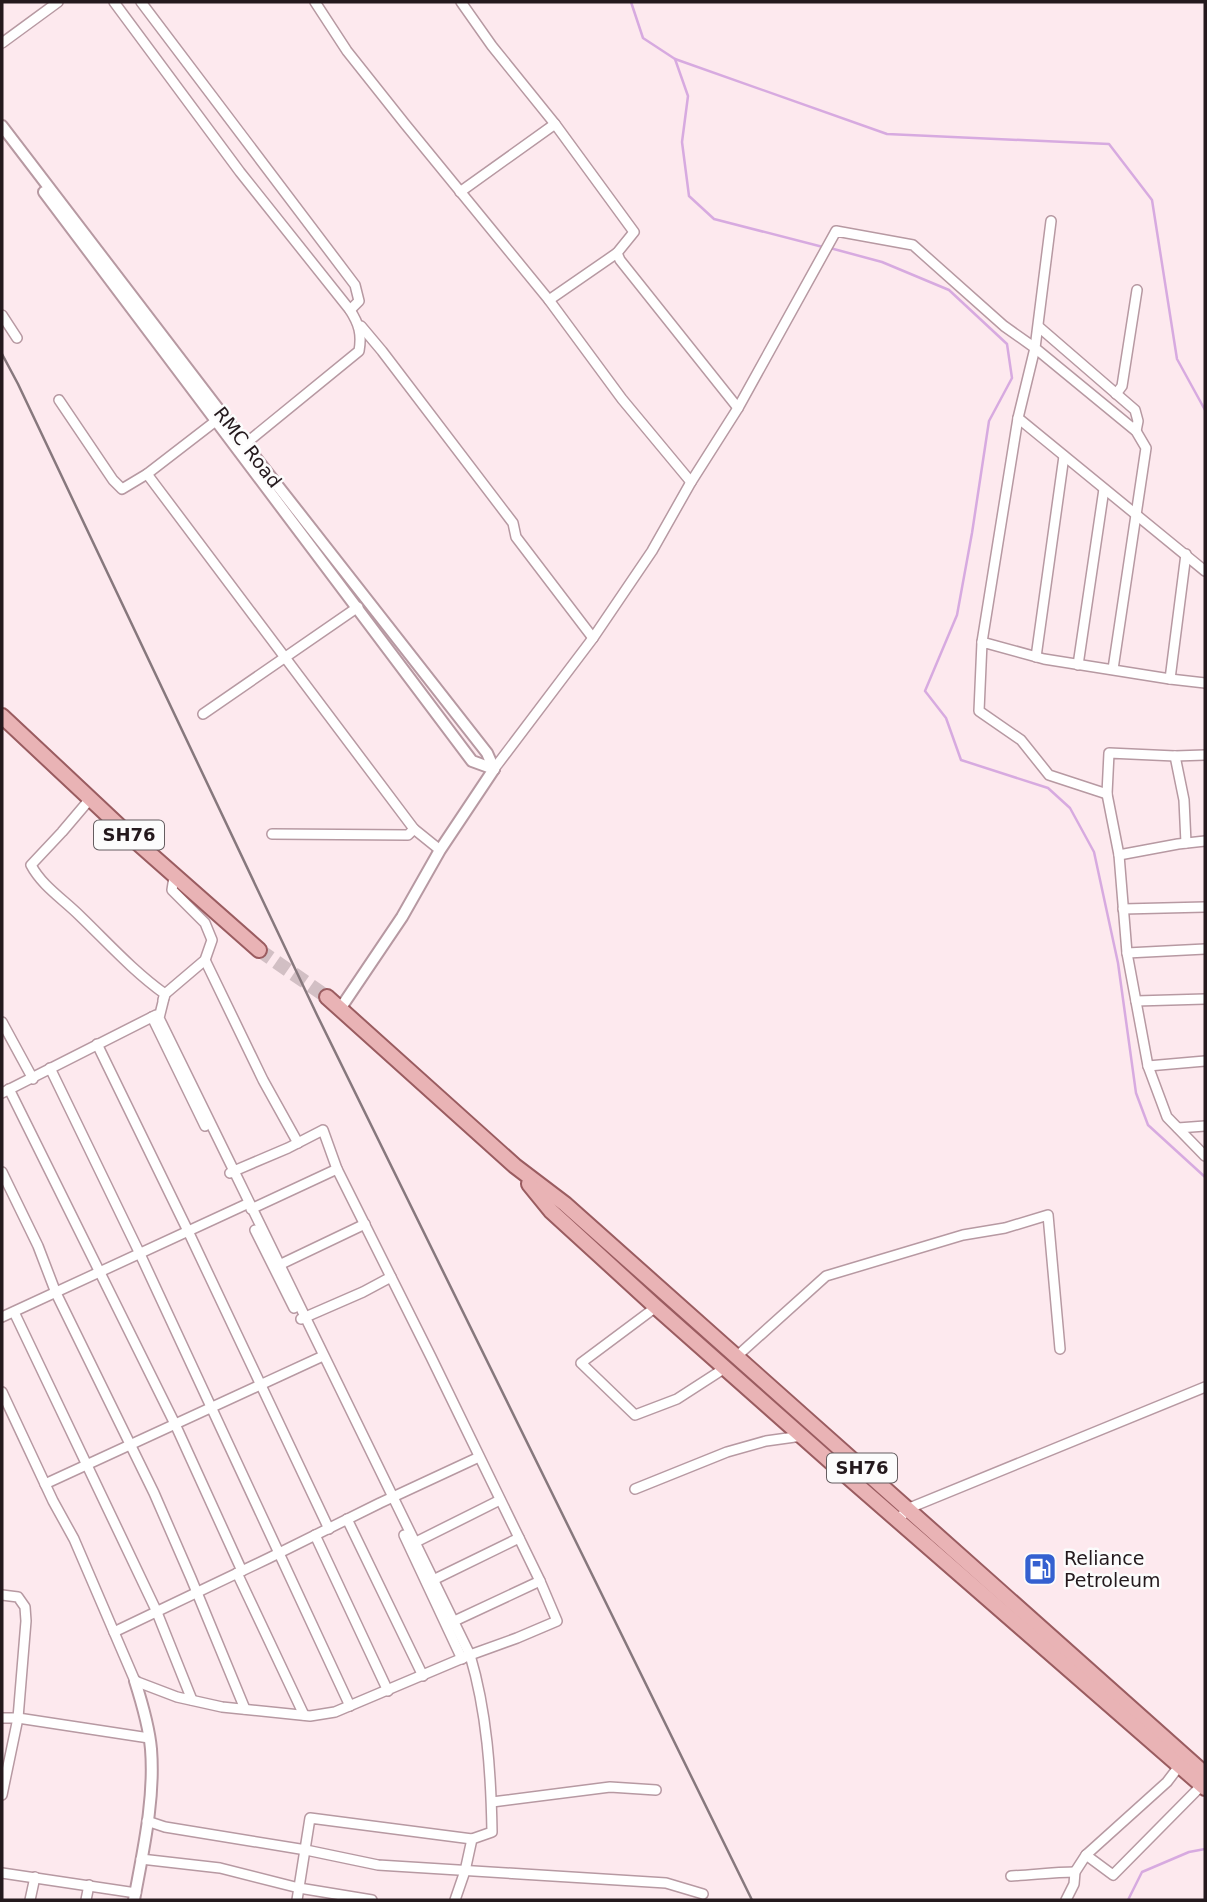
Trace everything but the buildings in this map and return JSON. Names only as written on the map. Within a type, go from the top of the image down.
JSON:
[{"type":"main road","name":"SH76","points":[[2,716],[174,877],[259,950]]},
{"type":"main road","name":"SH76","points":[[327,997],[515,1166],[565,1204],[731,1352],[903,1515],[1204,1782]]},
{"type":"main road","points":[[515,1166],[551,1210],[656,1307],[802,1436],[903,1515],[1180,1765],[1204,1782]]},
{"type":"main road","points":[[720,1363],[731,1352]]},
{"type":"street","points":[[2,43],[58,2]]},
{"type":"street","points":[[114,2],[240,172],[382,351],[513,523],[516,537],[593,638]]},
{"type":"street","points":[[141,2],[355,285],[359,301],[350,310]]},
{"type":"street","points":[[315,2],[347,51],[549,300],[622,400],[691,482]]},
{"type":"street","points":[[461,2],[634,232],[617,253],[549,300]]},
{"type":"street","points":[[460,192],[555,124]]},
{"type":"street","name":"RMC Road","points":[[2,126],[487,754],[494,769]]},
{"type":"street","name":"RMC Road","points":[[2,137],[472,761],[494,769]]},
{"type":"street","points":[[1051,222],[1039,327],[1018,418],[982,642],[979,711],[1021,740],[1049,775],[1107,794]]},
{"type":"street","points":[[340,1009],[402,917],[440,850],[494,769],[593,638],[652,551],[691,482],[738,408],[836,232],[913,245],[1004,326],[1136,430],[1146,447],[1113,670]]},
{"type":"street","points":[[617,253],[738,408]]},
{"type":"street","points":[[1116,394],[1122,386],[1137,289]]},
{"type":"street","points":[[2,315],[18,338]]},
{"type":"street","points":[[245,444],[359,351],[362,336],[357,321]]},
{"type":"street","points":[[1039,327],[1135,410],[1138,421],[1136,430]]},
{"type":"street","points":[[59,400],[113,480],[122,489],[147,474],[217,420]]},
{"type":"street","points":[[1018,418],[1205,571]]},
{"type":"street","points":[[1036,657],[1064,456]]},
{"type":"street","points":[[147,474],[414,829],[440,850]]},
{"type":"street","points":[[1078,665],[1104,489]]},
{"type":"street","points":[[1170,680],[1186,554]]},
{"type":"street","points":[[203,714],[358,607]]},
{"type":"street","points":[[982,642],[1078,665],[1205,683]]},
{"type":"street","points":[[1205,755],[1109,753],[1107,794],[1119,855],[1127,953],[1148,1066],[1167,1116],[1205,1156]]},
{"type":"street","points":[[1175,756],[1184,800],[1186,843]]},
{"type":"street","points":[[90,799],[31,865],[54,894],[79,915],[109,947],[140,976],[165,994]]},
{"type":"street","points":[[272,834],[408,835],[414,829]]},
{"type":"street","points":[[1119,855],[1205,841]]},
{"type":"street","points":[[174,877],[172,890],[205,923],[212,940],[205,960],[165,994],[159,1014],[6,1091],[175,1424],[304,1715]]},
{"type":"street","points":[[1123,909],[1205,906]]},
{"type":"street","points":[[1127,953],[1205,949]]},
{"type":"street","points":[[205,960],[263,1080],[298,1143]]},
{"type":"street","points":[[165,994],[159,1018],[231,1173]]},
{"type":"street","points":[[1136,1001],[1205,999]]},
{"type":"street","points":[[152,1017],[248,1206],[391,1501],[466,1657],[480,1695],[487,1742],[492,1832],[472,1839],[310,1818],[297,1900]]},
{"type":"street","points":[[2,1023],[33,1079]]},
{"type":"street","points":[[97,1044],[329,1529]]},
{"type":"street","points":[[1148,1066],[1205,1061]]},
{"type":"street","points":[[50,1068],[141,1254],[350,1706]]},
{"type":"street","points":[[1178,1128],[1205,1126]]},
{"type":"street","points":[[135,1681],[177,1697],[222,1707],[310,1716],[335,1712],[557,1621],[480,1457],[337,1169],[323,1130],[231,1173]]},
{"type":"street","points":[[2,1317],[188,1231],[337,1169]]},
{"type":"street","points":[[2,1172],[38,1246],[56,1293],[154,1493],[245,1709]]},
{"type":"street","points":[[731,1352],[826,1276],[1048,1214],[1060,1349]]},
{"type":"street","points":[[276,1267],[365,1224]]},
{"type":"street","points":[[302,1319],[391,1277]]},
{"type":"street","points":[[656,1307],[581,1363],[635,1415],[677,1399],[720,1363]]},
{"type":"street","points":[[14,1312],[157,1612],[192,1700]]},
{"type":"street","points":[[45,1484],[321,1358]]},
{"type":"street","points":[[903,1515],[1205,1387]]},
{"type":"street","points":[[2,1392],[74,1539],[135,1681],[145,1713],[152,1782],[135,1897],[89,1885],[2,1873]]},
{"type":"street","points":[[635,1489],[727,1452],[766,1441],[802,1436]]},
{"type":"street","points":[[115,1634],[480,1457]]},
{"type":"street","points":[[411,1545],[500,1500]]},
{"type":"street","points":[[316,1537],[349,1522]]},
{"type":"street","points":[[349,1522],[423,1675]]},
{"type":"street","points":[[316,1537],[388,1691]]},
{"type":"street","points":[[429,1582],[519,1538]]},
{"type":"street","points":[[449,1624],[540,1581]]},
{"type":"street","points":[[2,1595],[18,1597],[25,1607],[26,1621],[18,1718],[2,1795]]},
{"type":"street","points":[[2,1718],[18,1718],[149,1738]]},
{"type":"street","points":[[1066,1900],[1074,1884],[1075,1872],[1086,1855],[1167,1782],[1180,1765]]},
{"type":"street","points":[[1086,1855],[1113,1875],[1204,1782]]},
{"type":"street","points":[[492,1802],[610,1787],[656,1790]]},
{"type":"street","points":[[147,1821],[165,1827],[379,1865],[666,1883],[704,1894]]},
{"type":"street","points":[[455,1900],[472,1839]]},
{"type":"street","points":[[141,1859],[220,1868],[299,1888],[372,1900]]},
{"type":"street","points":[[1011,1876],[1047,1871],[1075,1872]]},
{"type":"street","points":[[30,1900],[35,1877]]},
{"type":"street","points":[[86,1900],[89,1885]]},
{"type":"waterway","points":[[631,2],[643,38],[675,59],[887,134],[1109,144],[1152,200],[1177,359],[1205,410]]},
{"type":"waterway","points":[[675,59],[688,96],[682,142],[689,196],[714,219],[823,247]]},
{"type":"waterway","points":[[830,248],[882,262],[949,290],[1007,344],[1012,378],[989,421],[957,615],[925,691],[946,718],[961,760],[1048,788],[1070,808],[1094,852],[1118,963],[1136,1093],[1148,1125],[1205,1177]]},
{"type":"waterway","points":[[1128,1900],[1142,1872],[1189,1852],[1205,1849]]},
{"type":"tunnel","points":[[259,950],[327,997]]},
{"type":"railway","points":[[2,354],[317,1015],[752,1900]]},
{"type":"place","name":"Reliance Petroleum","points":[[1040,1569]]}]
